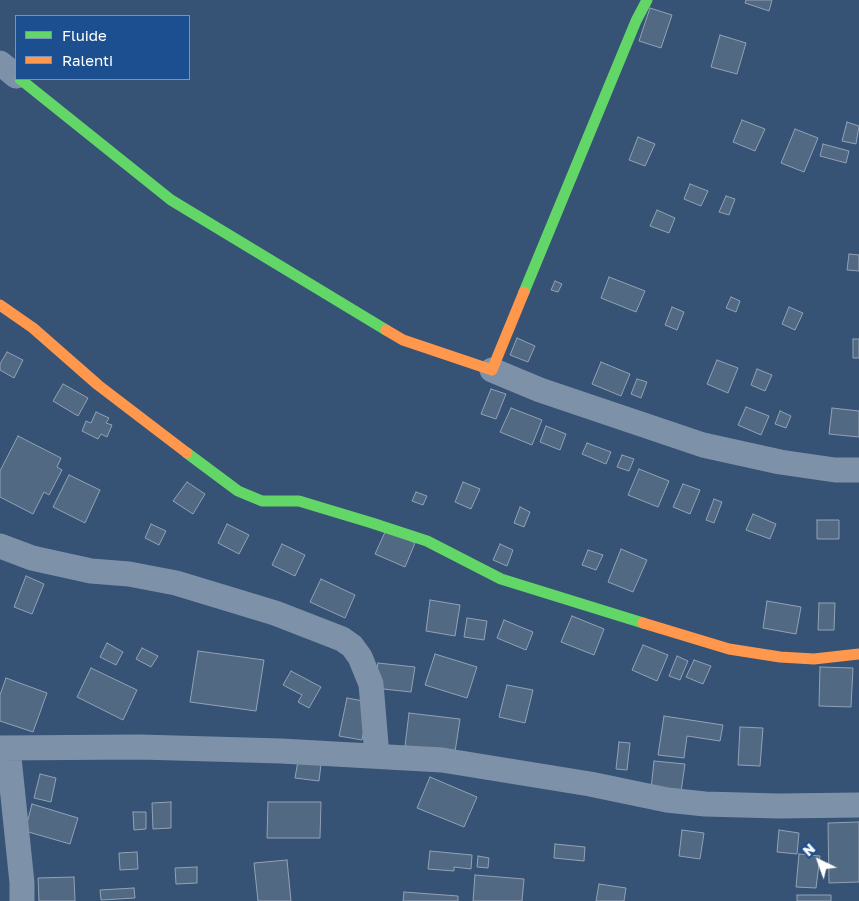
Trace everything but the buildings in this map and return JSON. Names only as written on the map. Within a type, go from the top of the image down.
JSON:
[{"type":"street","points":[[492,370],[636,21],[647,0]]},
{"type":"street","points":[[0,63],[15,75]]},
{"type":"street","points":[[21,80],[171,200],[403,340],[492,370],[566,399],[703,445],[780,462],[834,470],[859,470]]},
{"type":"street","points":[[0,305],[33,328],[98,385],[238,491],[262,501],[298,501],[372,523],[427,541],[501,579],[729,649],[780,657],[814,659],[859,654]]},
{"type":"street","points":[[0,546],[32,558],[91,571],[128,574],[176,583],[275,613],[342,639],[352,646],[360,657],[371,684],[377,756]]},
{"type":"street","points":[[22,901],[22,883],[4,748],[140,747],[281,751],[442,760],[590,784],[667,800],[706,804],[778,806],[859,805]]},
{"type":"traffic: fast","points":[[524,292],[636,21],[647,0]]},
{"type":"traffic: fast","points":[[21,80],[171,200],[386,330]]},
{"type":"traffic: fast","points":[[187,453],[238,491],[262,501],[299,501],[372,523],[427,541],[501,579],[643,623]]},
{"type":"traffic: slow","points":[[386,330],[403,340],[492,370],[524,292]]},
{"type":"traffic: slow","points":[[0,305],[33,328],[98,385],[187,453]]},
{"type":"traffic: slow","points":[[643,623],[729,649],[780,657],[814,659],[859,654]]}]
